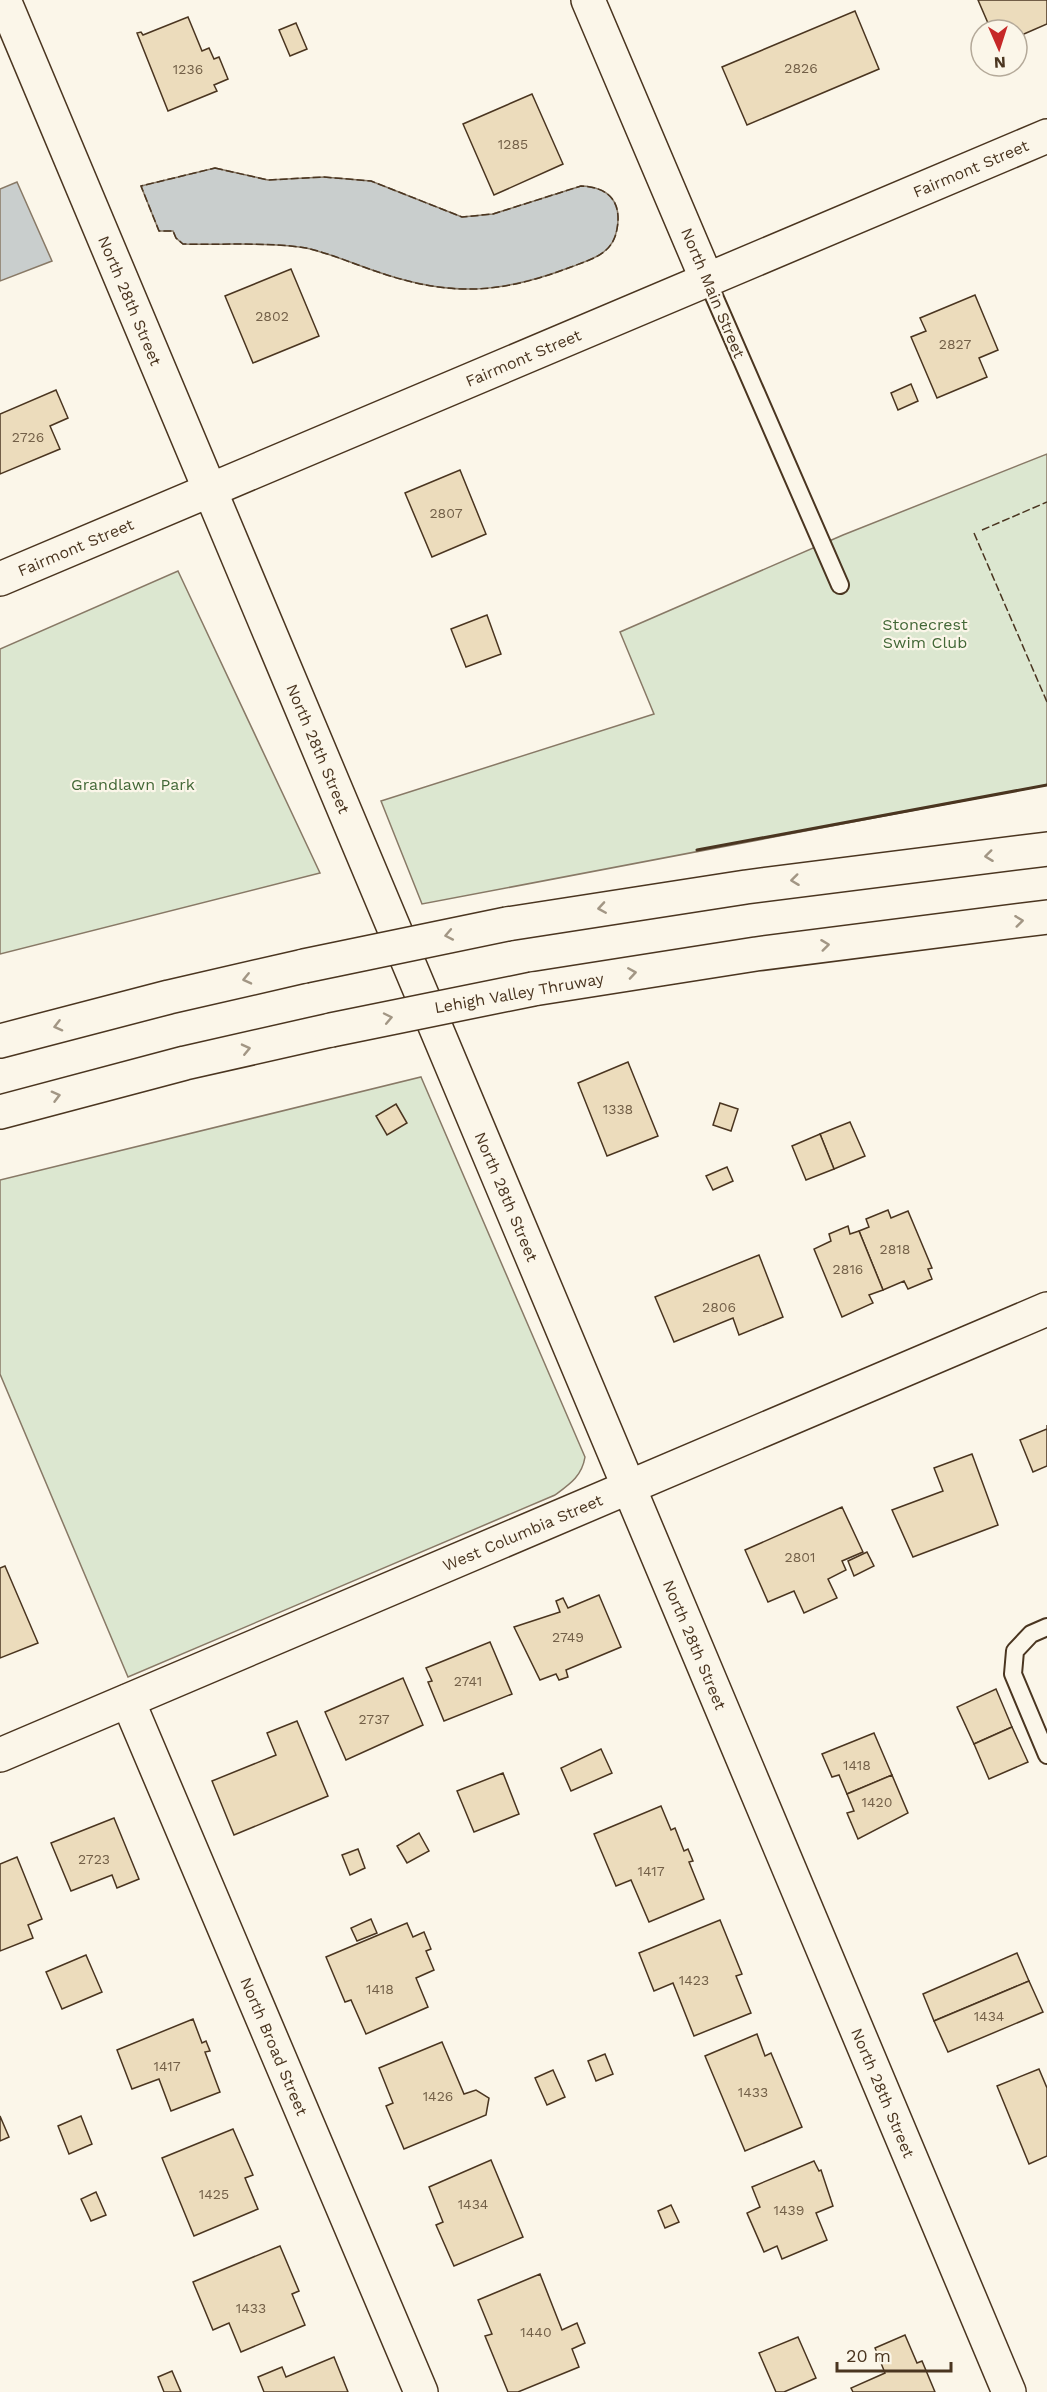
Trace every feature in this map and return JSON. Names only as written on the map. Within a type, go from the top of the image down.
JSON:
[{"type":"main road","name":"North 28th Street","points":[[4,0],[1008,2392]]},
{"type":"main road","name":"North Main Street","points":[[588,0],[707,280]]},
{"type":"main road","name":"Fairmont Street","points":[[0,579],[1047,136]]},
{"type":"main road","points":[[0,1041],[169,997],[304,966],[507,924],[746,886],[1047,849]]},
{"type":"main road","name":"Lehigh Valley Thruway","points":[[0,1112],[185,1063],[331,1030],[533,989],[756,954],[1047,917]]},
{"type":"main road","name":"West Columbia Street","points":[[0,1755],[1047,1309]]},
{"type":"main road","name":"North Broad Street","points":[[128,1701],[421,2392]]},
{"type":"lane","name":"North Main Street","points":[[707,280],[840,585]]},
{"type":"lane","points":[[1047,1627],[1031,1634],[1015,1651],[1013,1674],[1047,1755]]},
{"type":"green space","name":"Stonecrest Swim Club","points":[[1047,454],[1047,785],[422,904],[381,801],[654,714],[620,632],[843,535]]},
{"type":"green space","name":"Grandlawn Park","points":[[178,571],[320,873],[0,954],[0,649]]},
{"type":"green space","points":[[421,1077],[585,1457],[581,1469],[570,1483],[555,1495],[128,1677],[0,1374],[0,1180]]},
{"type":"shaded area","points":[[215,168],[268,180],[324,177],[371,181],[462,217],[493,214],[581,186],[591,187],[606,193],[615,204],[617,229],[615,237],[606,250],[586,261],[523,282],[478,289],[456,289],[409,281],[306,248],[261,244],[183,244],[176,238],[173,231],[159,231],[141,186]]},
{"type":"shaded area","points":[[17,182],[52,261],[0,281],[0,189]]},
{"type":"building","points":[[978,0],[1047,0],[1047,24],[1029,32],[1029,18],[986,18]]},
{"type":"building","points":[[855,11],[879,69],[747,125],[722,67]]},
{"type":"building","points":[[188,17],[202,51],[209,48],[214,59],[219,57],[228,79],[214,85],[217,91],[168,111],[137,33],[141,32],[143,35]]},
{"type":"building","points":[[296,23],[307,49],[290,56],[279,30]]},
{"type":"building","points":[[532,94],[563,164],[494,195],[463,124]]},
{"type":"building","points":[[291,269],[319,336],[253,363],[225,296]]},
{"type":"building","points":[[975,295],[998,350],[979,358],[987,377],[937,398],[911,337],[926,331],[920,318]]},
{"type":"building","points":[[911,384],[918,401],[898,410],[891,393]]},
{"type":"building","points":[[56,390],[68,418],[50,426],[60,449],[0,474],[0,414]]},
{"type":"building","points":[[460,470],[486,534],[432,557],[405,493]]},
{"type":"building","points":[[487,615],[501,654],[466,667],[451,629]]},
{"type":"building","points":[[628,1062],[658,1136],[607,1156],[578,1083]]},
{"type":"building","points":[[720,1103],[738,1109],[731,1131],[713,1125]]},
{"type":"building","points":[[396,1104],[407,1123],[387,1135],[376,1116]]},
{"type":"building","points":[[850,1122],[865,1156],[834,1169],[820,1134]]},
{"type":"building","points":[[820,1134],[834,1169],[806,1180],[792,1146]]},
{"type":"building","points":[[727,1167],[733,1181],[713,1190],[706,1176]]},
{"type":"building","points":[[888,1210],[891,1218],[908,1211],[932,1268],[928,1269],[932,1279],[908,1289],[904,1281],[883,1290],[859,1231],[869,1227],[866,1219]]},
{"type":"building","points":[[848,1226],[850,1234],[859,1231],[883,1290],[869,1295],[873,1303],[842,1317],[814,1249],[831,1241],[829,1234]]},
{"type":"building","points":[[759,1255],[783,1317],[739,1335],[733,1318],[674,1342],[655,1297]]},
{"type":"building","points":[[1047,1429],[1047,1466],[1033,1472],[1020,1440]]},
{"type":"building","points":[[972,1454],[998,1525],[913,1557],[892,1510],[943,1491],[934,1468]]},
{"type":"building","points":[[842,1507],[863,1552],[842,1561],[846,1570],[828,1579],[837,1598],[804,1613],[794,1591],[768,1602],[745,1550]]},
{"type":"building","points":[[867,1552],[874,1566],[854,1576],[848,1561]]},
{"type":"building","points":[[5,1566],[38,1643],[0,1658],[0,1568]]},
{"type":"building","points":[[599,1595],[621,1647],[566,1670],[568,1677],[559,1680],[556,1674],[540,1680],[514,1627],[560,1612],[556,1601],[563,1598],[568,1608]]},
{"type":"building","points":[[490,1642],[512,1694],[444,1721],[428,1682],[432,1681],[426,1668]]},
{"type":"building","points":[[403,1678],[423,1725],[346,1760],[325,1712]]},
{"type":"building","points":[[996,1689],[1012,1727],[974,1744],[957,1707]]},
{"type":"building","points":[[297,1721],[328,1796],[234,1835],[212,1781],[276,1755],[267,1733]]},
{"type":"building","points":[[1012,1727],[1028,1762],[989,1779],[974,1744]]},
{"type":"building","points":[[874,1733],[892,1775],[847,1794],[839,1775],[832,1777],[822,1754]]},
{"type":"building","points":[[601,1749],[612,1773],[571,1791],[561,1768]]},
{"type":"building","points":[[503,1773],[519,1814],[474,1832],[457,1791]]},
{"type":"building","points":[[892,1775],[908,1813],[858,1839],[847,1813],[854,1811],[847,1794]]},
{"type":"building","points":[[661,1806],[671,1830],[675,1828],[684,1851],[688,1849],[693,1861],[689,1862],[704,1899],[649,1922],[631,1880],[616,1886],[594,1834]]},
{"type":"building","points":[[114,1818],[139,1879],[117,1888],[112,1875],[71,1891],[51,1843]]},
{"type":"building","points":[[419,1833],[429,1851],[407,1863],[397,1846]]},
{"type":"building","points":[[358,1849],[365,1868],[350,1875],[342,1855]]},
{"type":"building","points":[[17,1857],[42,1919],[28,1925],[33,1938],[0,1951],[0,1864]]},
{"type":"building","points":[[371,1919],[377,1933],[357,1941],[351,1928]]},
{"type":"building","points":[[720,1920],[742,1974],[736,1976],[751,2013],[694,2036],[673,1983],[654,1991],[639,1953]]},
{"type":"building","points":[[407,1923],[413,1937],[424,1932],[431,1949],[426,1951],[434,1970],[416,1978],[428,2007],[366,2034],[351,2000],[345,2002],[326,1957]]},
{"type":"building","points":[[1017,1953],[1029,1981],[934,2021],[923,1994]]},
{"type":"building","points":[[86,1955],[102,1992],[62,2009],[46,1972]]},
{"type":"building","points":[[1029,1981],[1043,2012],[948,2052],[934,2021]]},
{"type":"building","points":[[193,2019],[202,2043],[206,2041],[210,2051],[205,2052],[220,2092],[171,2111],[159,2079],[132,2089],[117,2050]]},
{"type":"building","points":[[757,2034],[765,2056],[771,2053],[802,2127],[745,2151],[705,2056]]},
{"type":"building","points":[[442,2042],[464,2094],[476,2090],[489,2098],[486,2115],[404,2149],[386,2106],[393,2103],[379,2068]]},
{"type":"building","points":[[605,2054],[613,2074],[596,2081],[588,2061]]},
{"type":"building","points":[[1039,2069],[1047,2088],[1047,2156],[1029,2164],[997,2086]]},
{"type":"building","points":[[553,2070],[565,2097],[547,2105],[535,2078]]},
{"type":"building","points":[[0,2116],[9,2137],[0,2141]]},
{"type":"building","points":[[81,2116],[92,2144],[69,2154],[58,2126]]},
{"type":"building","points":[[233,2129],[253,2175],[245,2178],[258,2209],[194,2236],[162,2158]]},
{"type":"building","points":[[491,2160],[523,2237],[454,2266],[436,2225],[443,2222],[429,2187]]},
{"type":"building","points":[[814,2161],[819,2171],[821,2170],[833,2206],[816,2213],[827,2240],[782,2259],[777,2246],[764,2252],[747,2213],[760,2207],[752,2187]]},
{"type":"building","points":[[96,2192],[106,2215],[91,2221],[81,2199]]},
{"type":"building","points":[[671,2205],[679,2222],[665,2228],[658,2211]]},
{"type":"building","points":[[280,2246],[299,2291],[292,2294],[305,2325],[241,2352],[229,2323],[213,2330],[193,2282]]},
{"type":"building","points":[[540,2274],[562,2330],[577,2323],[585,2343],[572,2349],[579,2367],[518,2392],[508,2392],[485,2336],[492,2334],[478,2300]]},
{"type":"building","points":[[905,2335],[917,2363],[922,2361],[935,2392],[853,2392],[851,2388],[885,2373],[875,2348]]},
{"type":"building","points":[[798,2337],[816,2378],[784,2392],[776,2392],[759,2353]]},
{"type":"building","points":[[334,2357],[348,2392],[264,2392],[258,2377],[282,2367],[286,2377]]},
{"type":"building","points":[[172,2371],[181,2392],[164,2392],[158,2377]]},
{"type":"fence","points":[[215,168],[268,180],[324,177],[371,181],[462,217],[493,214],[581,186],[591,187],[606,193],[615,204],[617,229],[615,237],[606,250],[586,261],[523,282],[478,289],[456,289],[409,281],[306,248],[261,244],[183,244],[176,238],[173,231],[159,231],[141,186],[215,168]]},
{"type":"fence","points":[[982,530],[1047,502]]},
{"type":"fence","points":[[974,533],[1047,702]]},
{"type":"wall","points":[[697,850],[1047,785]]}]
